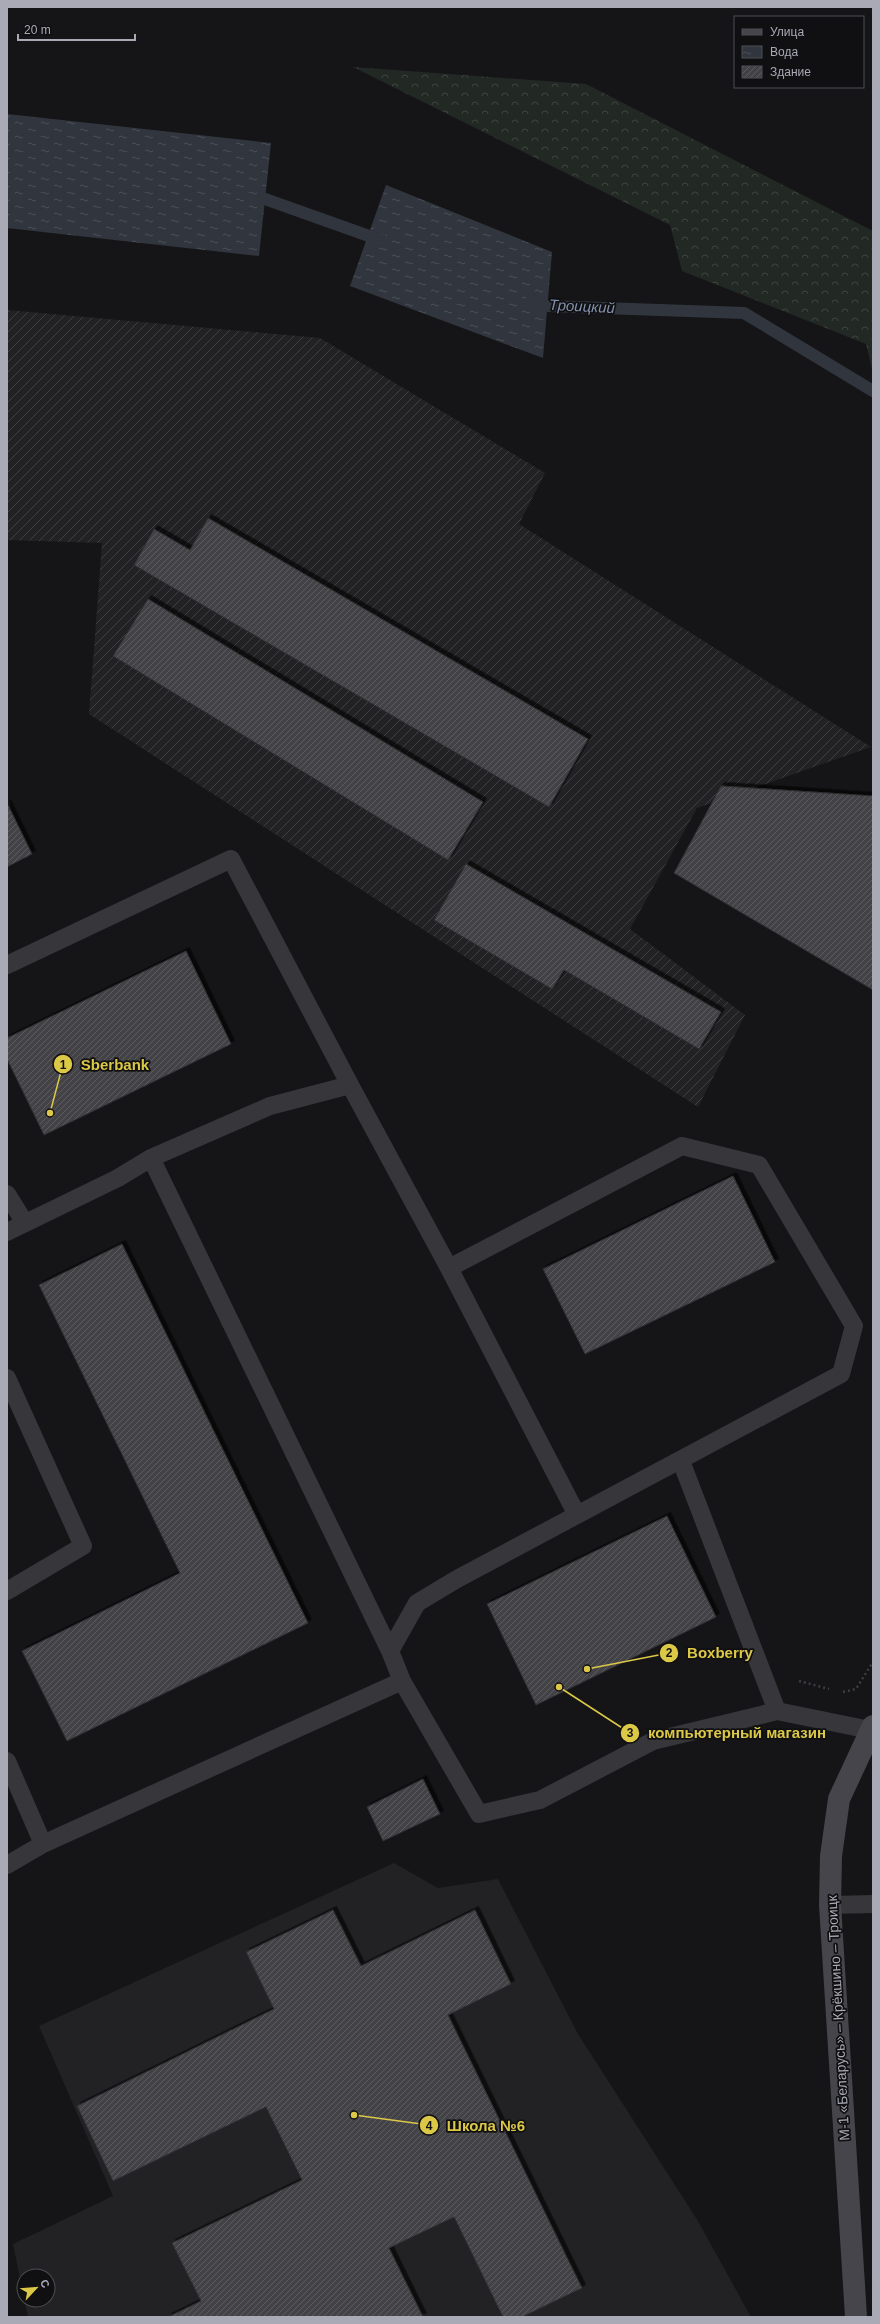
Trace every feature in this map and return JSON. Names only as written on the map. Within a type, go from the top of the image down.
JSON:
[{"type":"main road","name":"М-1 «Беларусь» – Крёкшино – Троицк","points":[[856,2317],[830,1905],[831,1856],[838,1799],[872,1728]]},
{"type":"lane","points":[[7,965],[231,859],[350,1086],[449,1268],[577,1516]]},
{"type":"lane","points":[[7,1232],[118,1178],[151,1158],[270,1106],[350,1086]]},
{"type":"lane","points":[[390,1651],[417,1603],[842,1374],[854,1326],[759,1165],[682,1146],[449,1268]]},
{"type":"lane","points":[[151,1158],[390,1651],[402,1681],[479,1814],[540,1800],[653,1741],[778,1711],[872,1728]]},
{"type":"lane","points":[[7,1194],[24,1223]]},
{"type":"lane","points":[[7,1378],[83,1546],[7,1591]]},
{"type":"lane","points":[[681,1461],[778,1711]]},
{"type":"lane","points":[[7,1865],[43,1844],[402,1681]]},
{"type":"lane","points":[[7,1761],[43,1844]]},
{"type":"lane","points":[[830,1905],[873,1904]]},
{"type":"path","points":[[770,1692],[799,1680],[842,1692],[856,1689],[873,1662]]},
{"type":"shaded area","points":[[7,310],[320,338],[545,473],[519,524],[871,747],[697,808],[630,929],[745,1015],[698,1107],[89,714],[102,543],[7,540]]},
{"type":"shaded area","points":[[394,1863],[438,1888],[498,1879],[578,2034],[698,2221],[751,2317],[28,2317],[26,2308],[56,2308],[56,2268],[18,2268],[13,2244],[113,2196],[39,2026]]},
{"type":"green space","points":[[353,67],[586,84],[873,231],[873,373],[866,344],[682,271],[670,225]]},
{"type":"water","points":[[7,114],[271,143],[259,256],[7,228]]},
{"type":"water","points":[[386,185],[552,252],[543,358],[350,286]]},
{"type":"building","points":[[208,518],[588,739],[549,807],[134,565],[154,529],[190,550]]},
{"type":"building","points":[[148,599],[483,802],[448,860],[113,656]]},
{"type":"building","points":[[721,786],[873,796],[873,990],[674,873]]},
{"type":"building","points":[[7,803],[32,854],[7,867]]},
{"type":"building","points":[[466,864],[721,1012],[699,1049],[564,970],[552,989],[434,920]]},
{"type":"building","points":[[186,951],[231,1044],[44,1135],[7,1059],[7,1038]]},
{"type":"building","points":[[733,1176],[775,1262],[585,1354],[543,1269]]},
{"type":"building","points":[[122,1244],[308,1623],[67,1741],[22,1651],[180,1573],[39,1285]]},
{"type":"building","points":[[667,1516],[716,1617],[536,1705],[487,1604]]},
{"type":"building","points":[[423,1779],[440,1814],[383,1841],[367,1807]]},
{"type":"building","points":[[333,1910],[361,1966],[475,1910],[511,1984],[448,2015],[582,2288],[522,2317],[503,2317],[454,2217],[389,2248],[423,2317],[168,2317],[201,2301],[172,2243],[302,2180],[266,2107],[113,2181],[77,2106],[274,2009],[246,1952]]},
{"type":"waterway","name":"Троицкий","points":[[265,199],[383,241]]},
{"type":"waterway","name":"Троицкий","points":[[532,300],[547,306],[744,313],[873,391]]},
{"type":"place","name":"Sberbank","points":[[50,1113]]},
{"type":"place","name":"Boxberry","points":[[587,1669]]},
{"type":"place","name":"компьютерный магазин","points":[[559,1687]]},
{"type":"place","name":"Школа №6","points":[[354,2115]]}]
